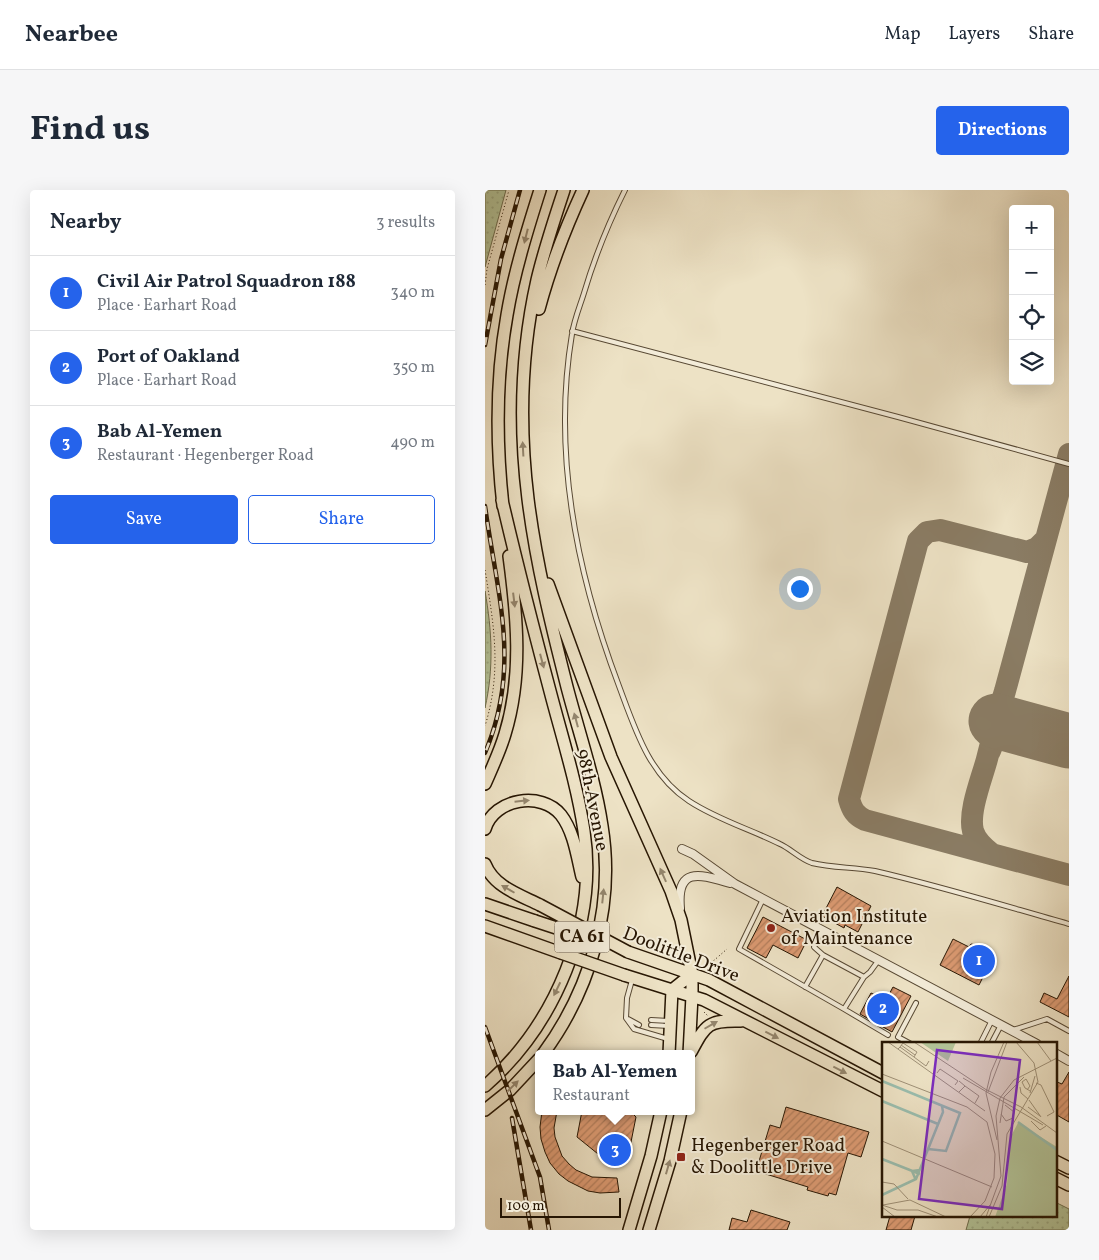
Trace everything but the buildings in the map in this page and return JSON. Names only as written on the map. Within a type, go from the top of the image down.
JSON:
[{"type":"main road","points":[[485,784],[505,735],[512,708],[517,670],[517,621],[502,500],[499,419],[502,348],[507,314],[528,227],[540,190]]},
{"type":"main road","points":[[564,190],[537,280],[529,329],[522,413],[523,450],[528,497],[543,567],[558,613],[611,757],[671,891],[681,920],[692,974],[693,996],[689,1050]]},
{"type":"main road","points":[[524,372],[546,282],[564,230],[583,190]]},
{"type":"main road","name":"98th Avenue","points":[[528,497],[538,569],[596,796],[603,827],[605,861],[604,893],[600,923],[591,961],[572,1008],[546,1050]]},
{"type":"main road","name":"98th Avenue","points":[[485,1086],[519,1051],[539,1023],[557,992],[577,940],[585,890],[587,862],[585,832],[578,798],[529,614],[502,500]]},
{"type":"main road","points":[[485,828],[496,811],[512,802],[530,800],[548,804],[560,814],[568,827],[585,890]]},
{"type":"main road","points":[[485,864],[488,872],[497,883],[629,952]]},
{"type":"main road","name":"Doolittle Drive","points":[[485,904],[709,980],[882,1072]]},
{"type":"main road","name":"Doolittle Drive","points":[[485,926],[529,943],[693,996],[882,1090]]},
{"type":"main road","points":[[669,1050],[673,990],[692,974]]},
{"type":"main road","points":[[691,1050],[703,1029],[712,1024],[720,1021],[746,1022]]},
{"type":"main road","points":[[485,1110],[510,1090],[535,1063]]},
{"type":"main road","points":[[629,1230],[651,1156],[660,1115]]},
{"type":"main road","points":[[649,1230],[680,1115]]},
{"type":"main road","points":[[1057,1162],[1069,1168]]},
{"type":"main road","points":[[1057,1179],[1069,1185]]},
{"type":"main road","points":[[636,1208],[654,1214]]},
{"type":"street","points":[[683,849],[735,884],[1033,1042]]},
{"type":"street","points":[[681,920],[680,895],[682,885],[689,878],[696,875],[704,876],[735,884]]},
{"type":"street","points":[[1057,1054],[1069,1061]]},
{"type":"lane","points":[[625,190],[597,251],[572,331],[566,393],[566,424],[569,490],[581,563],[601,638],[642,745],[660,774],[687,800],[703,810],[783,845],[810,862],[876,872],[1069,924]]},
{"type":"lane","points":[[572,331],[870,409],[1069,464]]},
{"type":"lane","points":[[763,899],[739,949],[888,1035]]},
{"type":"lane","points":[[822,930],[814,947],[823,955],[864,977]]},
{"type":"lane","points":[[805,987],[823,955]]},
{"type":"lane","points":[[844,1009],[864,977],[879,960]]},
{"type":"lane","points":[[628,976],[627,1018],[634,1029],[656,1034],[670,1040]]},
{"type":"lane","points":[[907,1042],[898,1037],[916,1003]]},
{"type":"lane","points":[[627,1018],[639,1022]]},
{"type":"lane","points":[[1012,1030],[1047,1019],[1069,1031]]},
{"type":"lane","points":[[981,1042],[992,1020]]},
{"type":"lane","points":[[651,1023],[671,1024]]},
{"type":"lane","points":[[992,1042],[1001,1025]]},
{"type":"path","points":[[485,285],[487,268],[509,190]]},
{"type":"path","points":[[485,570],[496,659],[494,686],[485,726]]},
{"type":"path","points":[[711,963],[727,949]]},
{"type":"path","points":[[704,1012],[710,1018]]},
{"type":"green space","points":[[485,190],[506,190],[485,267]]},
{"type":"green space","points":[[485,591],[489,621],[491,664],[485,708]]},
{"type":"green space","points":[[1057,1203],[1069,1209],[1069,1230],[966,1230],[969,1218],[1057,1218]]},
{"type":"taxiway","points":[[992,854],[983,847],[974,835],[972,814],[1069,454]]},
{"type":"taxiway","points":[[1046,539],[1037,548],[1027,552],[940,530],[927,532],[918,541],[849,799],[854,812],[865,820],[1069,875]]},
{"type":"taxiway","points":[[990,751],[997,738],[1005,732],[1030,730]]},
{"type":"runway","points":[[996,721],[1069,741]]},
{"type":"railway","points":[[485,345],[501,259],[520,190]]},
{"type":"railway","points":[[485,506],[500,600],[504,660],[502,690],[496,721],[485,753]]},
{"type":"railway","points":[[485,1027],[540,1177],[549,1230]]},
{"type":"railway","points":[[512,1118],[531,1230]]},
{"type":"place","name":"Aviation Institute of Maintenance","points":[[771,928]]},
{"type":"place","name":"Civil Air Patrol Squadron 188","points":[[979,961]]},
{"type":"place","name":"Port of Oakland","points":[[883,1009]]},
{"type":"place","name":"Bab Al-Yemen","points":[[615,1150]]},
{"type":"place","name":"Hegenberger Road & Doolittle Drive","points":[[681,1157]]}]
